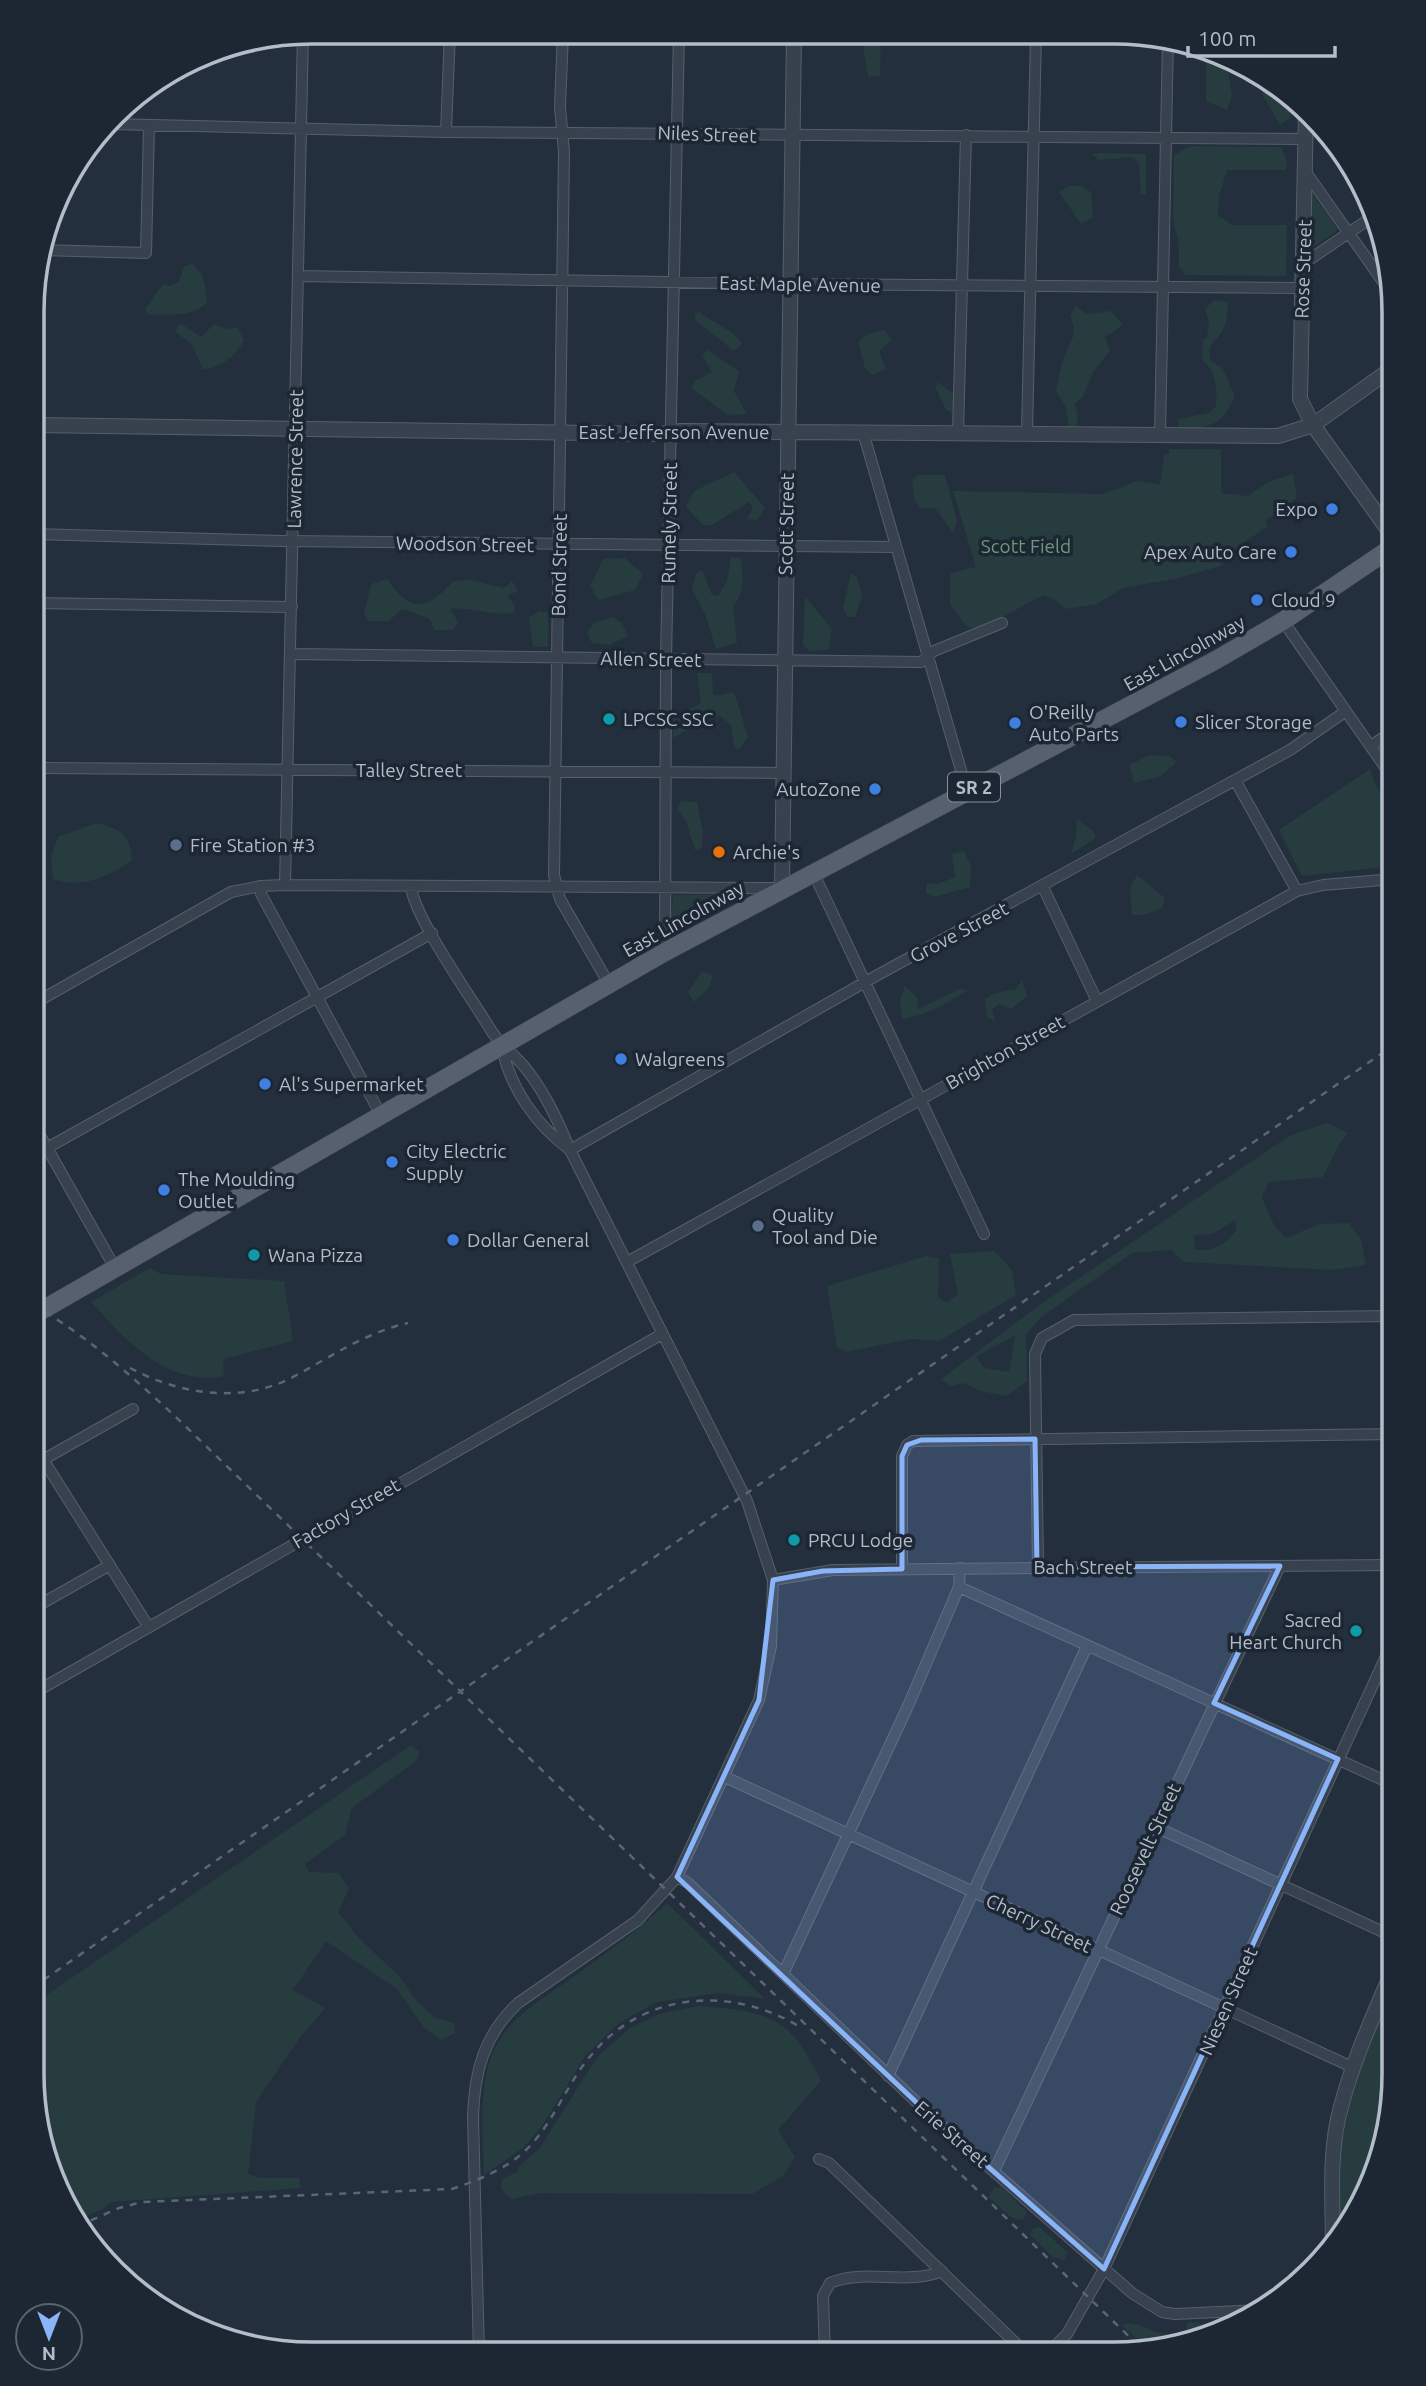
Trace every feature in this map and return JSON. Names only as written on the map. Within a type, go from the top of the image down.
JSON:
[{"type":"main road","name":"East Lincolnway","points":[[44,1309],[665,952],[1188,676],[1283,621],[1382,554]]},
{"type":"street","name":"Lawrence Street","points":[[285,885],[292,654],[303,44]]},
{"type":"street","points":[[446,132],[450,44]]},
{"type":"street","name":"Bond Street","points":[[563,44],[560,107],[564,132],[560,545],[554,875],[565,910],[610,984]]},
{"type":"street","name":"Rumely Street","points":[[665,952],[666,659],[679,44]]},
{"type":"street","name":"Scott Street","points":[[782,888],[794,44]]},
{"type":"street","points":[[1027,433],[1036,44]]},
{"type":"street","points":[[1160,435],[1168,49]]},
{"type":"street","name":"Rose Street","points":[[1306,124],[1300,399],[1313,425],[1382,521]]},
{"type":"street","name":"Niles Street","points":[[120,125],[446,132],[1306,139]]},
{"type":"street","points":[[51,250],[146,253],[149,126]]},
{"type":"street","points":[[958,432],[966,135]]},
{"type":"street","points":[[1305,171],[1380,277]]},
{"type":"street","points":[[1303,264],[1366,221]]},
{"type":"street","name":"East Maple Avenue","points":[[298,276],[790,284],[1302,288]]},
{"type":"street","name":"East Jefferson Avenue","points":[[44,425],[560,432],[1289,434],[1313,425],[1382,375]]},
{"type":"street","points":[[1289,434],[1300,399]]},
{"type":"street","points":[[863,432],[967,792]]},
{"type":"street","name":"Woodson Street","points":[[44,534],[669,547],[896,547]]},
{"type":"street","points":[[44,603],[292,607]]},
{"type":"street","points":[[1283,621],[1382,762]]},
{"type":"street","name":"Allen Street","points":[[292,654],[921,662],[928,656],[1002,623]]},
{"type":"street","name":"Grove Street","points":[[570,1150],[866,982],[1290,750],[1346,711]]},
{"type":"street","points":[[1371,746],[1382,738]]},
{"type":"street","name":"Talley Street","points":[[44,768],[784,773]]},
{"type":"street","points":[[1236,780],[1297,891]]},
{"type":"street","points":[[813,872],[984,1234]]},
{"type":"street","name":"Brighton Street","points":[[627,1262],[1297,891],[1324,885],[1382,880]]},
{"type":"street","points":[[44,998],[241,888],[285,885],[782,888]]},
{"type":"street","points":[[261,886],[261,894],[381,1115]]},
{"type":"street","points":[[411,887],[412,898],[502,1047],[522,1064],[557,1119],[721,1452],[733,1487],[758,1534],[773,1580],[771,1646],[763,1686],[725,1777],[677,1877],[638,1920],[519,2003],[505,2016],[483,2051],[473,2092],[472,2118],[479,2342]]},
{"type":"street","points":[[1043,887],[1097,1001]]},
{"type":"street","points":[[47,1148],[432,933]]},
{"type":"street","points":[[502,1047],[507,1072],[533,1113],[552,1137],[570,1150]]},
{"type":"street","points":[[44,1143],[115,1268]]},
{"type":"street","points":[[1038,1567],[1035,1439],[1037,1344],[1069,1321],[1382,1316]]},
{"type":"street","name":"Factory Street","points":[[44,1687],[662,1334]]},
{"type":"street","points":[[44,1458],[133,1409]]},
{"type":"street","points":[[902,1569],[902,1456],[906,1445],[920,1440],[1382,1434]]},
{"type":"street","points":[[44,1461],[148,1626]]},
{"type":"street","name":"Bach Street","points":[[773,1580],[823,1571],[1382,1564]]},
{"type":"street","points":[[44,1602],[110,1565]]},
{"type":"street","name":"Roosevelt Street","points":[[994,2171],[1280,1566]]},
{"type":"street","points":[[784,1972],[959,1587],[960,1568]]},
{"type":"street","points":[[959,1587],[1382,1779]]},
{"type":"street","points":[[888,2076],[1087,1646]]},
{"type":"street","name":"Niesen Street","points":[[1059,2342],[1067,2334],[1104,2269],[1382,1665]]},
{"type":"street","name":"Cherry Street","points":[[725,1777],[1352,2067]]},
{"type":"street","points":[[1156,1827],[1382,1931]]},
{"type":"street","name":"Erie Street","points":[[677,1877],[688,1883],[784,1972],[888,2076],[1104,2269],[1162,2312],[1186,2314],[1239,2311]]},
{"type":"street","points":[[1333,2229],[1333,2158],[1338,2121],[1352,2067],[1382,1996]]},
{"type":"street","points":[[819,2159],[829,2163],[1015,2342]]},
{"type":"street","points":[[825,2342],[823,2301],[826,2288],[836,2281],[926,2278],[942,2271]]},
{"type":"highlighted area","points":[[1035,1439],[1037,1567],[1280,1566],[1214,1703],[1338,1759],[1104,2269],[934,2119],[677,1877],[759,1700],[773,1580],[823,1571],[902,1569],[902,1456],[907,1445],[921,1440]]},
{"type":"green space","points":[[850,44],[881,44],[880,76],[868,77],[863,46]]},
{"type":"green space","points":[[1206,60],[1228,69],[1232,95],[1227,110],[1206,101]]},
{"type":"green space","points":[[1265,91],[1290,109],[1290,118],[1280,125],[1262,94]]},
{"type":"green space","points":[[1191,146],[1281,147],[1287,161],[1286,170],[1227,170],[1219,196],[1218,215],[1231,225],[1287,225],[1286,276],[1186,275],[1179,267],[1179,245],[1173,219],[1174,155]]},
{"type":"green space","points":[[1092,154],[1146,154],[1146,194],[1141,195],[1139,162],[1130,157],[1099,160]]},
{"type":"green space","points":[[1069,186],[1081,186],[1091,192],[1093,217],[1081,224],[1059,192]]},
{"type":"green space","points":[[1312,193],[1338,230],[1312,248],[1311,246]]},
{"type":"green space","points":[[192,264],[202,276],[205,285],[207,301],[202,307],[188,313],[148,315],[145,309],[163,284],[169,286],[179,282],[184,266]]},
{"type":"green space","points":[[1213,300],[1228,302],[1227,319],[1222,332],[1209,348],[1211,361],[1223,369],[1235,397],[1225,414],[1214,423],[1180,430],[1177,419],[1209,413],[1216,406],[1215,380],[1202,360],[1203,340],[1207,337],[1209,322],[1205,310]]},
{"type":"green space","points":[[1076,306],[1087,314],[1111,311],[1123,325],[1105,337],[1110,351],[1093,372],[1083,396],[1075,404],[1078,415],[1076,428],[1069,428],[1065,405],[1056,391],[1061,366],[1073,338],[1074,328],[1070,316]]},
{"type":"green space","points":[[700,312],[734,334],[742,344],[734,351],[695,320],[695,313]]},
{"type":"green space","points":[[180,323],[201,337],[214,324],[227,329],[237,327],[244,340],[227,360],[215,367],[203,369],[192,345],[175,331]]},
{"type":"green space","points":[[885,330],[891,340],[879,351],[886,369],[872,375],[865,368],[858,342],[868,334]]},
{"type":"green space","points":[[707,350],[739,371],[734,391],[747,414],[728,415],[691,388],[695,381],[712,372],[702,355]]},
{"type":"green space","points":[[938,382],[955,395],[954,414],[946,410],[935,387]]},
{"type":"green space","name":"Scott Field","points":[[1169,449],[1221,449],[1221,493],[1248,496],[1268,482],[1293,474],[1297,498],[1265,521],[1268,526],[1233,550],[1221,566],[1174,579],[1123,588],[1097,604],[1066,609],[1052,598],[1043,595],[979,630],[967,627],[950,604],[950,573],[976,567],[953,491],[1104,494],[1137,481],[1160,485],[1164,455],[1169,454]]},
{"type":"green space","points":[[734,472],[765,508],[757,520],[747,519],[753,508],[749,502],[712,525],[703,525],[686,507],[694,491]]},
{"type":"green space","points":[[918,475],[945,475],[957,521],[953,533],[935,508],[920,508],[914,499],[912,479]]},
{"type":"green space","points":[[731,557],[741,558],[742,572],[741,590],[733,607],[737,643],[716,649],[705,614],[692,590],[696,574],[702,570],[712,595],[718,596],[727,581]]},
{"type":"green space","points":[[625,558],[643,574],[635,590],[599,600],[590,586],[603,559]]},
{"type":"green space","points":[[851,573],[857,577],[862,597],[855,617],[847,617],[843,608]]},
{"type":"green space","points":[[387,579],[404,599],[419,604],[435,598],[454,581],[470,580],[504,588],[512,581],[518,591],[507,596],[515,605],[514,612],[500,614],[450,609],[458,622],[453,630],[434,630],[430,619],[402,609],[389,621],[368,621],[364,613],[371,584]]},
{"type":"green space","points":[[805,596],[832,629],[829,649],[811,651],[803,646]]},
{"type":"green space","points":[[539,611],[548,612],[548,647],[533,647],[529,618]]},
{"type":"green space","points":[[613,617],[622,623],[628,636],[609,645],[592,643],[587,633],[595,622]]},
{"type":"green space","points":[[697,673],[712,673],[713,696],[734,692],[748,737],[739,750],[734,746],[731,725],[720,716],[705,719],[673,738],[673,718],[701,703]]},
{"type":"green space","points":[[1150,755],[1170,756],[1177,762],[1161,776],[1134,783],[1129,765]]},
{"type":"green space","points":[[1370,769],[1382,795],[1382,867],[1302,876],[1279,830]]},
{"type":"green space","points":[[681,801],[697,802],[703,832],[702,848],[695,850],[686,821],[677,809]]},
{"type":"green space","points":[[1077,819],[1093,831],[1096,838],[1071,854],[1076,836]]},
{"type":"green space","points":[[96,823],[123,834],[130,845],[132,860],[114,872],[94,880],[74,883],[53,879],[51,857],[58,837]]},
{"type":"green space","points":[[964,851],[971,866],[970,887],[934,897],[926,893],[927,883],[938,884],[955,877],[952,854]]},
{"type":"green space","points":[[1137,875],[1165,898],[1162,908],[1144,915],[1132,915],[1130,888]]},
{"type":"green space","points":[[673,895],[723,895],[726,900],[673,928],[670,925]]},
{"type":"green space","points":[[702,972],[713,975],[709,988],[694,1002],[688,992]]},
{"type":"green space","points":[[1022,980],[1027,996],[1011,1009],[999,1004],[992,1009],[995,1021],[987,1017],[985,999],[995,993],[1016,989]]},
{"type":"green space","points":[[905,986],[917,998],[918,1009],[960,989],[968,990],[936,1008],[902,1019],[900,1000]]},
{"type":"green space","points":[[1327,1123],[1348,1133],[1338,1146],[1323,1177],[1269,1182],[1262,1197],[1274,1225],[1286,1238],[1319,1224],[1349,1223],[1361,1239],[1366,1265],[1332,1270],[1184,1262],[1171,1250],[1132,1253],[1040,1318],[1026,1335],[1027,1381],[1007,1396],[980,1391],[963,1383],[950,1386],[941,1379],[1038,1306],[1289,1136]],"holes":[[[1235,1220],[1236,1231],[1223,1244],[1208,1250],[1195,1250],[1194,1235],[1213,1234]],[[1015,1335],[1009,1372],[984,1368],[976,1357]]]},
{"type":"green space","points":[[994,1251],[1012,1270],[1016,1295],[939,1341],[911,1339],[846,1352],[837,1347],[827,1286],[926,1256],[939,1258],[938,1297],[947,1303],[958,1294],[950,1254]]},
{"type":"green space","points":[[150,1268],[161,1274],[284,1281],[293,1341],[223,1359],[222,1377],[182,1374],[165,1367],[133,1345],[91,1302]]},
{"type":"green space","points":[[411,1745],[420,1752],[416,1761],[352,1808],[345,1835],[305,1864],[309,1872],[339,1873],[349,1889],[338,1912],[359,1938],[400,1977],[415,1999],[435,2018],[454,2023],[455,2033],[441,2040],[424,2028],[397,1989],[326,1941],[293,1990],[325,2008],[299,2039],[256,2102],[248,2174],[260,2178],[299,2178],[301,2188],[111,2202],[85,2217],[64,2177],[49,2127],[44,2092],[44,1997]]},
{"type":"green space","points":[[667,1903],[765,1999],[719,1993],[656,2002],[618,2024],[586,2055],[542,2126],[524,2147],[484,2175],[484,2086],[491,2057],[506,2030],[528,2009],[624,1940]]},
{"type":"green space","points":[[698,2006],[742,2011],[774,2021],[798,2042],[821,2081],[778,2130],[795,2157],[783,2176],[752,2194],[541,2193],[511,2199],[501,2189],[502,2179],[519,2171],[517,2168],[539,2149],[598,2056],[629,2029],[659,2014]]},
{"type":"green space","points":[[1382,2015],[1382,2092],[1377,2127],[1362,2177],[1340,2218],[1341,2146],[1357,2071]]},
{"type":"green space","points":[[1001,2187],[1027,2212],[1023,2220],[1012,2218],[988,2197],[994,2188]]},
{"type":"green space","points":[[1040,2227],[1068,2253],[1064,2260],[1053,2257],[1030,2234],[1033,2228]]},
{"type":"green space","points":[[1188,2322],[1199,2323],[1202,2328],[1201,2328],[1185,2333]]},
{"type":"green space","points":[[1126,2323],[1134,2324],[1168,2336],[1140,2341],[1122,2326]]},
{"type":"railway","points":[[44,1980],[1382,1053]]},
{"type":"railway","points":[[44,1312],[92,1344],[180,1421],[1134,2342]]},
{"type":"railway","points":[[130,1368],[149,1377],[189,1389],[231,1393],[251,1391],[291,1378],[362,1339],[408,1323]]},
{"type":"railway","points":[[88,2222],[119,2208],[142,2202],[452,2189],[494,2172],[522,2154],[547,2124],[576,2075],[593,2053],[614,2032],[638,2017],[691,2001],[719,2001],[747,2005],[800,2027]]},
{"type":"place","name":"Expo","points":[[1332,509]]},
{"type":"place","name":"Apex Auto Care","points":[[1291,552]]},
{"type":"place","name":"Cloud 9","points":[[1257,600]]},
{"type":"place","name":"LPCSC SSC","points":[[609,719]]},
{"type":"place","name":"Slicer Storage","points":[[1181,722]]},
{"type":"place","name":"O'Reilly Auto Parts","points":[[1015,723]]},
{"type":"place","name":"AutoZone","points":[[875,789]]},
{"type":"place","name":"Fire Station #3","points":[[176,845]]},
{"type":"place","name":"Archie's","points":[[719,852]]},
{"type":"place","name":"Walgreens","points":[[621,1059]]},
{"type":"place","name":"Al's Supermarket","points":[[265,1084]]},
{"type":"place","name":"City Electric Supply","points":[[392,1162]]},
{"type":"place","name":"The Moulding Outlet","points":[[164,1190]]},
{"type":"place","name":"Quality Tool and Die","points":[[758,1226]]},
{"type":"place","name":"Dollar General","points":[[453,1240]]},
{"type":"place","name":"Wana Pizza","points":[[254,1255]]},
{"type":"place","name":"PRCU Lodge","points":[[794,1540]]},
{"type":"place","name":"Sacred Heart Church","points":[[1356,1631]]}]
